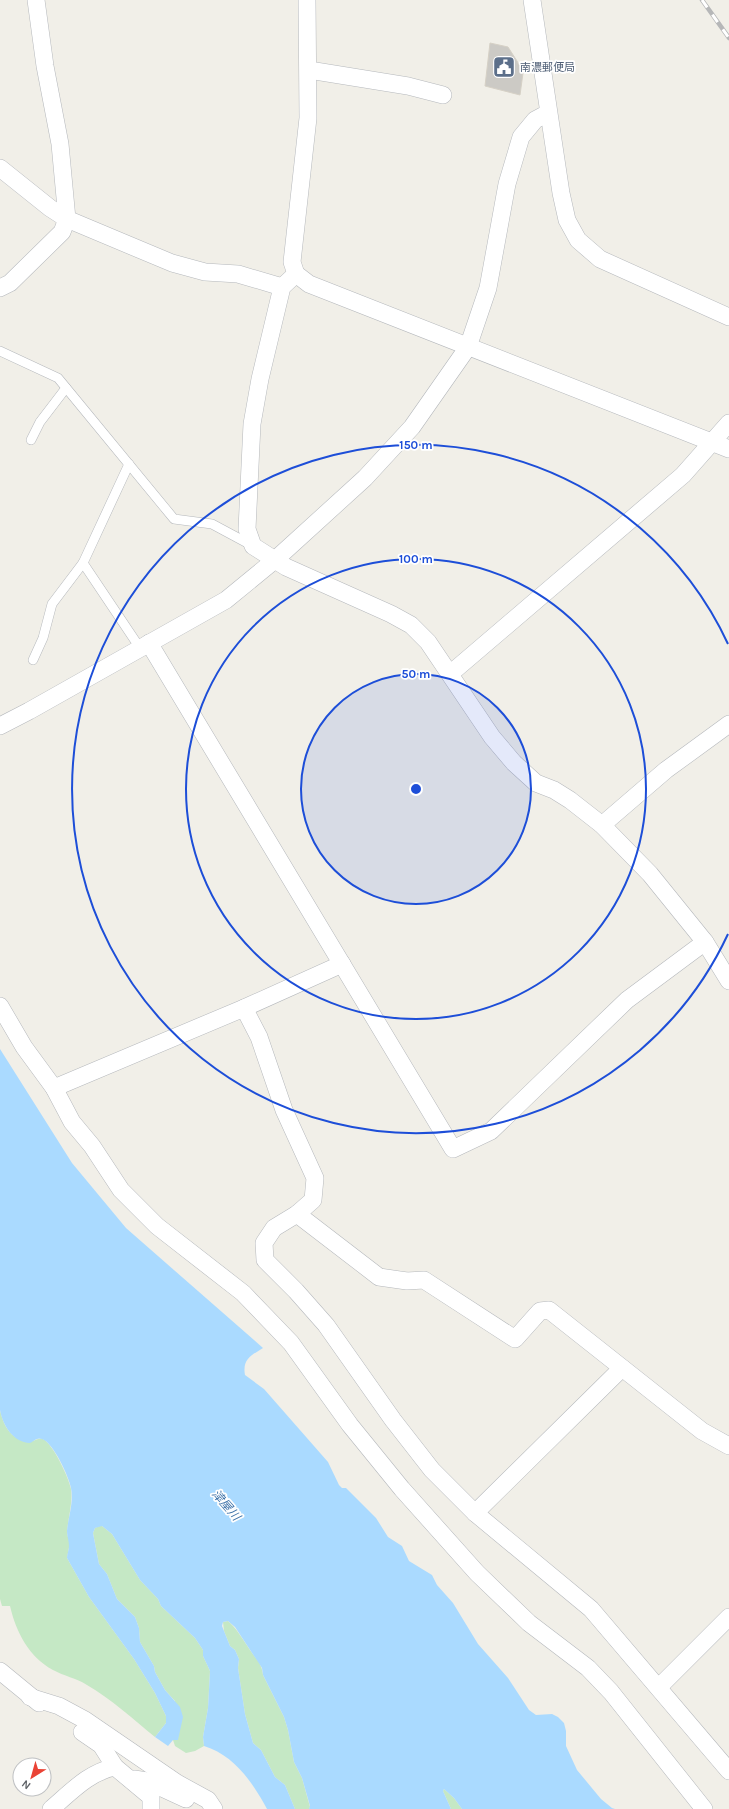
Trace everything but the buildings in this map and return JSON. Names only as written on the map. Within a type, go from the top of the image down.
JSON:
[{"type":"street","points":[[1,289],[10,283],[62,232],[67,219],[60,144],[45,66],[36,0]]},
{"type":"street","points":[[307,0],[309,70],[308,118],[292,262],[296,274],[309,284],[729,449]]},
{"type":"street","points":[[532,0],[548,113],[567,220],[578,240],[600,260],[729,317]]},
{"type":"street","points":[[309,70],[408,86],[443,95]]},
{"type":"street","points":[[0,726],[226,600],[276,559],[365,478],[412,427],[468,347],[488,288],[507,184],[521,137],[535,120],[548,113]]},
{"type":"street","points":[[0,168],[50,208],[67,219],[172,263],[205,272],[238,274],[282,287]]},
{"type":"street","points":[[296,274],[282,287],[260,379],[252,424],[247,528],[253,546],[286,566],[391,614],[411,625],[428,642],[492,737],[514,762],[536,783],[554,790],[570,800],[602,825],[650,874],[705,942],[729,980]]},
{"type":"street","points":[[450,674],[683,475],[713,443],[729,423]]},
{"type":"street","points":[[144,646],[342,964],[453,1149],[491,1131],[627,1000],[705,942]]},
{"type":"street","points":[[602,825],[666,770],[729,724]]},
{"type":"street","points":[[54,1088],[244,1008],[342,964]]},
{"type":"street","points":[[0,1006],[24,1047],[54,1088],[72,1122],[92,1146],[121,1190],[157,1226],[243,1292],[291,1343],[350,1425],[402,1489],[477,1573],[529,1623],[588,1668],[611,1692],[704,1809]]},
{"type":"street","points":[[244,1008],[259,1037],[284,1110],[315,1178],[313,1200],[297,1214],[274,1228],[264,1243],[264,1260],[296,1291],[326,1325],[393,1420],[427,1464],[475,1513],[591,1609],[729,1771]]},
{"type":"street","points":[[297,1214],[379,1277],[407,1281],[424,1280],[515,1340],[540,1311],[549,1310],[702,1431],[729,1446]]},
{"type":"street","points":[[475,1513],[622,1368]]},
{"type":"street","points":[[659,1687],[729,1617]]},
{"type":"street","points":[[0,1672],[30,1697],[101,1745],[115,1767],[151,1796],[151,1809]]},
{"type":"street","points":[[30,1697],[59,1706],[85,1720],[177,1783],[208,1800],[214,1809]]},
{"type":"street","points":[[51,1809],[87,1778],[102,1769],[115,1767]]},
{"type":"street","points":[[130,1778],[147,1781],[209,1809]]},
{"type":"lane","points":[[0,351],[58,378],[174,519],[212,524],[253,546]]},
{"type":"lane","points":[[31,440],[40,422],[66,388]]},
{"type":"lane","points":[[33,660],[43,638],[52,604],[83,563],[129,464]]},
{"type":"lane","points":[[83,563],[144,646]]},
{"type":"green space","points":[[0,1410],[7,1428],[14,1436],[19,1439],[31,1441],[40,1438],[43,1439],[56,1454],[64,1470],[71,1489],[71,1505],[67,1532],[69,1544],[67,1558],[89,1597],[134,1659],[155,1693],[166,1716],[166,1723],[155,1737],[105,1696],[83,1683],[61,1674],[45,1665],[30,1651],[25,1643],[16,1625],[10,1606],[2,1606],[0,1599]]},
{"type":"green space","points":[[102,1526],[112,1534],[140,1580],[158,1599],[161,1606],[195,1638],[203,1650],[203,1656],[210,1671],[208,1708],[203,1737],[204,1746],[195,1751],[186,1753],[175,1746],[173,1740],[175,1701],[165,1690],[155,1672],[154,1666],[140,1642],[139,1628],[135,1617],[117,1599],[107,1574],[99,1564],[93,1533],[95,1528]]},
{"type":"green space","points":[[228,1621],[259,1663],[263,1675],[284,1717],[294,1762],[302,1778],[310,1807],[309,1809],[295,1809],[285,1785],[275,1777],[261,1750],[253,1743],[245,1714],[238,1668],[239,1659],[235,1650],[230,1646],[224,1631],[223,1622]]},
{"type":"green space","points":[[444,1789],[454,1798],[462,1809],[451,1809],[443,1791]]},
{"type":"water","name":"津屋川","points":[[0,1049],[72,1163],[126,1228],[263,1348],[246,1361],[244,1370],[245,1375],[264,1389],[328,1462],[339,1485],[342,1488],[346,1488],[376,1518],[388,1537],[402,1546],[409,1561],[432,1575],[437,1585],[453,1603],[478,1644],[508,1678],[529,1710],[536,1715],[552,1714],[564,1723],[566,1731],[566,1746],[577,1770],[601,1799],[615,1809],[462,1809],[454,1798],[444,1789],[443,1791],[451,1809],[309,1809],[310,1806],[302,1778],[294,1762],[284,1717],[263,1675],[262,1668],[235,1627],[228,1621],[223,1622],[222,1626],[230,1646],[235,1650],[239,1659],[238,1668],[245,1714],[253,1743],[261,1750],[275,1777],[285,1785],[295,1809],[267,1809],[242,1771],[225,1756],[204,1746],[203,1737],[208,1708],[210,1671],[203,1656],[203,1650],[195,1638],[161,1606],[158,1599],[140,1580],[112,1534],[102,1526],[95,1528],[93,1533],[99,1564],[107,1574],[117,1599],[135,1617],[139,1628],[140,1642],[154,1666],[155,1672],[165,1690],[180,1707],[183,1717],[178,1740],[173,1740],[168,1746],[155,1737],[166,1723],[166,1716],[155,1693],[134,1659],[89,1597],[67,1558],[69,1546],[67,1531],[72,1493],[64,1468],[51,1446],[39,1438],[30,1443],[19,1440],[6,1427],[1,1416]]},
{"type":"railway","points":[[702,0],[729,38]]},
{"type":"place","name":"南濃郵便局","points":[[504,67]]}]
